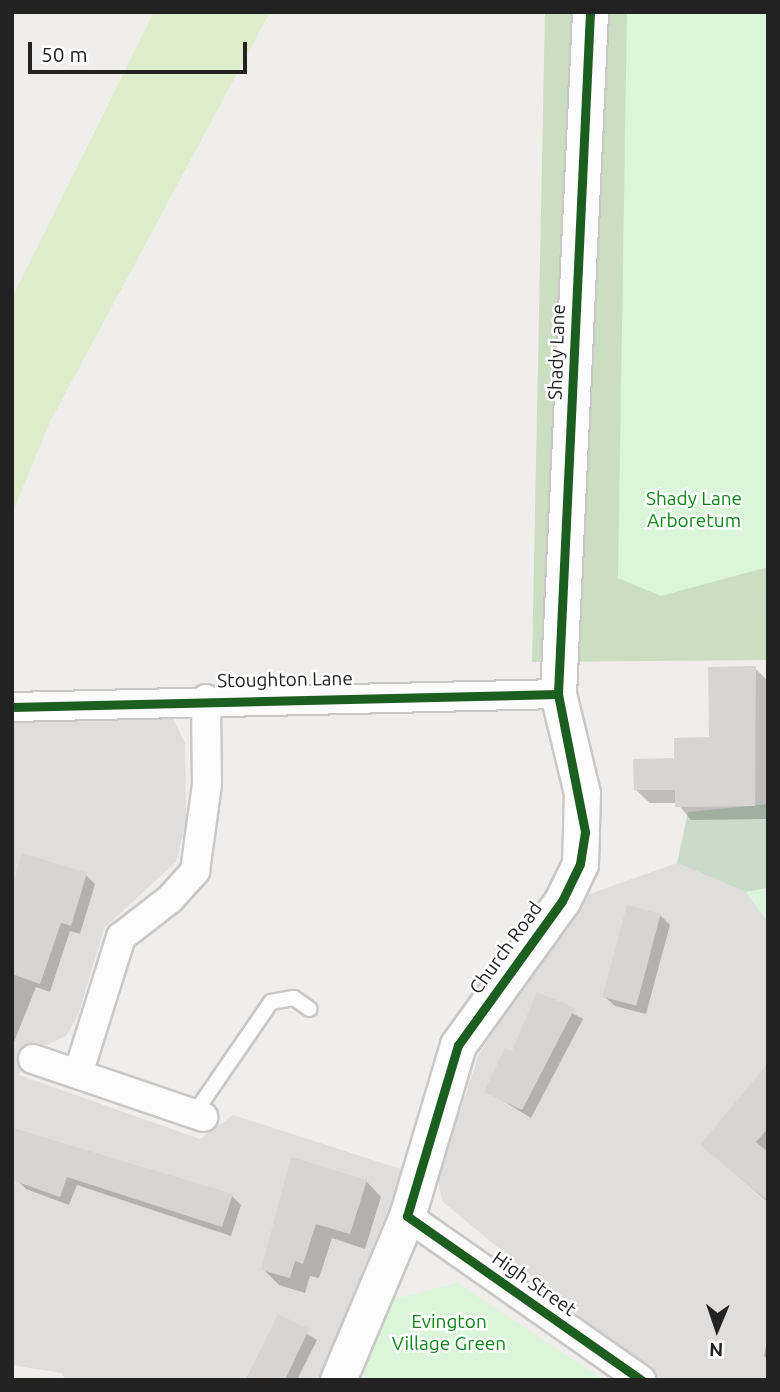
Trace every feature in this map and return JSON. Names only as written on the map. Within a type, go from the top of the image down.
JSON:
[{"type":"street","name":"Shady Lane","points":[[558,694],[590,12]]},
{"type":"street","name":"Stoughton Lane","points":[[12,707],[206,699],[558,694]]},
{"type":"street","name":"Church Road","points":[[338,1380],[407,1216],[458,1045],[562,901],[580,864],[582,793],[558,694]]},
{"type":"street","points":[[78,1074],[121,937],[195,871],[207,785],[206,699]]},
{"type":"street","points":[[33,1059],[198,1115]]},
{"type":"street","name":"High Street","points":[[407,1216],[641,1380]]},
{"type":"lane","points":[[198,1115],[245,1032],[271,1002],[294,998],[310,1009]]},
{"type":"shaded area","points":[[168,708],[185,743],[186,823],[176,862],[104,928],[78,1016],[66,1036],[47,1045],[30,1043],[19,1075],[200,1139],[233,1115],[404,1170],[319,1380],[66,1380],[61,1373],[12,1365],[12,718]]},
{"type":"shaded area","points":[[677,863],[746,892],[768,921],[768,1380],[657,1380],[443,1202],[437,1177],[480,1052],[584,896]]},
{"type":"green space","points":[[154,12],[270,12],[50,422],[12,514],[12,298]]},
{"type":"green space","points":[[545,12],[708,12],[768,375],[768,660],[532,662]]},
{"type":"green space","name":"Shady Lane Arboretum","points":[[627,12],[768,12],[768,567],[661,596],[618,578]]},
{"type":"green space","points":[[768,587],[768,740],[764,588]]},
{"type":"green space","points":[[768,804],[768,888],[746,892],[677,863],[688,812]]},
{"type":"green space","points":[[768,888],[768,922],[746,892]]},
{"type":"green space","name":"Evington Village Green","points":[[457,1283],[604,1380],[353,1380],[387,1301]]},
{"type":"building","points":[[756,666],[755,806],[675,807],[675,790],[634,790],[633,759],[674,758],[674,738],[709,737],[708,667]]},
{"type":"building","points":[[22,853],[87,873],[71,926],[61,923],[40,984],[12,974],[12,885]]},
{"type":"building","points":[[627,905],[661,914],[636,1006],[602,997]]},
{"type":"building","points":[[537,992],[575,1008],[522,1110],[484,1092],[505,1048],[512,1051]]},
{"type":"building","points":[[768,1063],[768,1128],[756,1142],[768,1152],[768,1201],[700,1145]]},
{"type":"building","points":[[12,1128],[233,1194],[222,1227],[67,1177],[60,1197],[12,1180]]},
{"type":"building","points":[[291,1157],[367,1180],[350,1234],[316,1224],[303,1264],[295,1261],[290,1278],[261,1270]]},
{"type":"building","points":[[278,1314],[309,1329],[285,1380],[246,1380]]},
{"type":"cycle path","points":[[590,12],[558,694],[585,832],[580,864],[562,901],[458,1045],[407,1216],[641,1380]]},
{"type":"cycle path","points":[[12,707],[558,694]]}]
